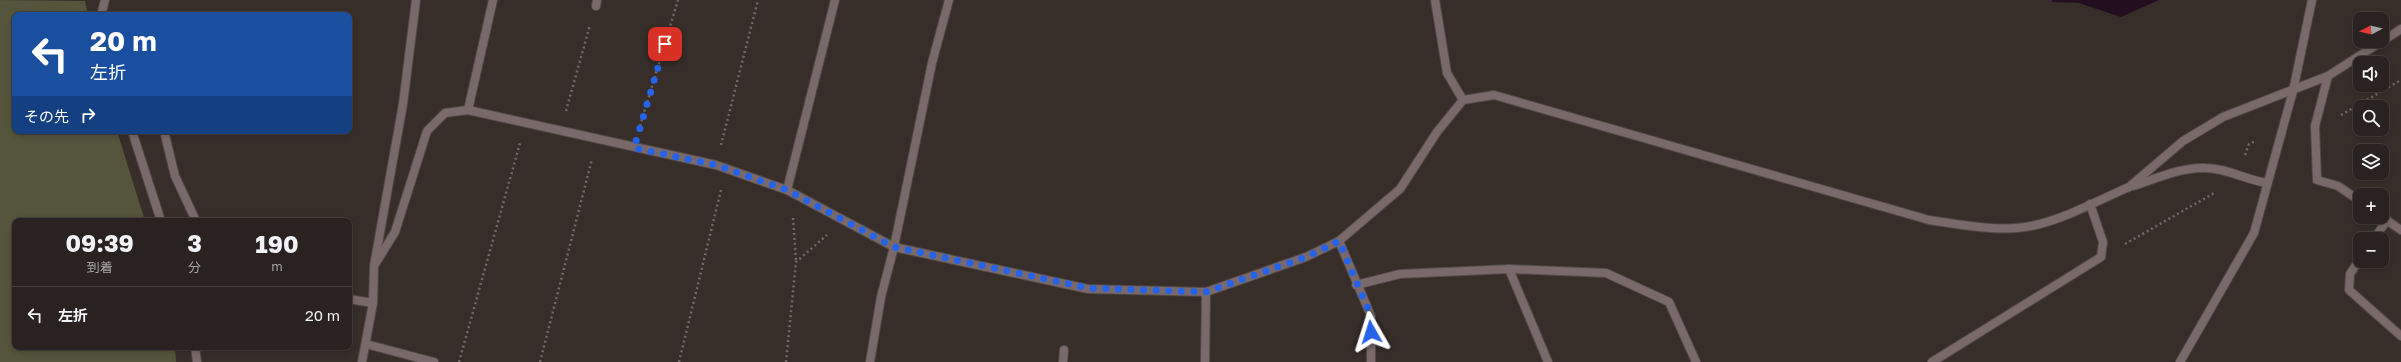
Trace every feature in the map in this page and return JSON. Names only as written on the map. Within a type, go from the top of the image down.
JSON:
[{"type":"street","points":[[102,12],[105,0]]},
{"type":"street","points":[[362,362],[373,304],[374,266],[403,104],[416,0]]},
{"type":"street","points":[[468,110],[493,0]]},
{"type":"street","points":[[787,190],[835,0]]},
{"type":"street","points":[[870,362],[881,297],[894,247],[932,63],[949,0]]},
{"type":"street","points":[[1435,0],[1447,73],[1463,100]]},
{"type":"street","points":[[2180,362],[2254,233],[2293,91],[2312,0]]},
{"type":"street","points":[[2129,187],[2184,141],[2223,117],[2293,91],[2328,76],[2401,29]]},
{"type":"street","points":[[2328,76],[2315,126],[2317,180],[2338,186],[2353,196]]},
{"type":"street","points":[[374,266],[395,232],[427,131],[445,114],[468,110],[716,165],[787,190],[894,247],[1088,288],[1206,292],[1306,257],[1339,241],[1400,189],[1436,132],[1463,100],[1494,95],[1914,216],[1971,226],[2018,228],[2051,220],[2129,187],[2174,173],[2204,168],[2236,174],[2252,181],[2267,183]]},
{"type":"street","points":[[133,134],[160,218]]},
{"type":"street","points":[[165,134],[175,176],[195,218]]},
{"type":"street","points":[[1932,362],[2101,257],[2103,242],[2090,204]]},
{"type":"street","points":[[2389,222],[2401,230]]},
{"type":"street","points":[[1339,241],[1356,285],[1371,316],[1371,362]]},
{"type":"street","points":[[2354,268],[2350,274],[2348,290],[2401,336]]},
{"type":"street","points":[[1356,285],[1400,274],[1509,269],[1606,273],[1669,302],[1696,362]]},
{"type":"street","points":[[1509,269],[1548,362]]},
{"type":"street","points":[[1205,362],[1206,292]]},
{"type":"street","points":[[352,300],[373,304]]},
{"type":"street","points":[[366,344],[434,362]]},
{"type":"street","points":[[195,350],[197,362]]},
{"type":"street","points":[[1063,362],[1064,350]]},
{"type":"path","points":[[634,148],[678,0]]},
{"type":"path","points":[[716,165],[758,0]]},
{"type":"path","points":[[560,130],[597,3]]},
{"type":"path","points":[[2315,126],[2341,115],[2401,80]]},
{"type":"path","points":[[459,362],[525,123]]},
{"type":"path","points":[[540,362],[597,139]]},
{"type":"path","points":[[679,362],[727,169]]},
{"type":"path","points":[[2101,257],[2228,185],[2236,174]]},
{"type":"path","points":[[786,362],[796,262],[791,204],[787,190]]},
{"type":"path","points":[[796,262],[828,233],[850,224]]},
{"type":"shaded area","points":[[0,0],[85,1],[87,12],[12,12],[12,134],[118,134],[144,218],[12,218],[12,350],[175,350],[176,362],[0,362]]},
{"type":"shaded area","points":[[2052,0],[2159,0],[2121,17],[2079,3],[2052,2]]},
{"type":"route","points":[[665,44],[634,148],[716,165],[787,190],[894,247],[1088,288],[1206,292],[1306,257],[1339,241],[1356,285],[1371,316],[1371,332]]}]
